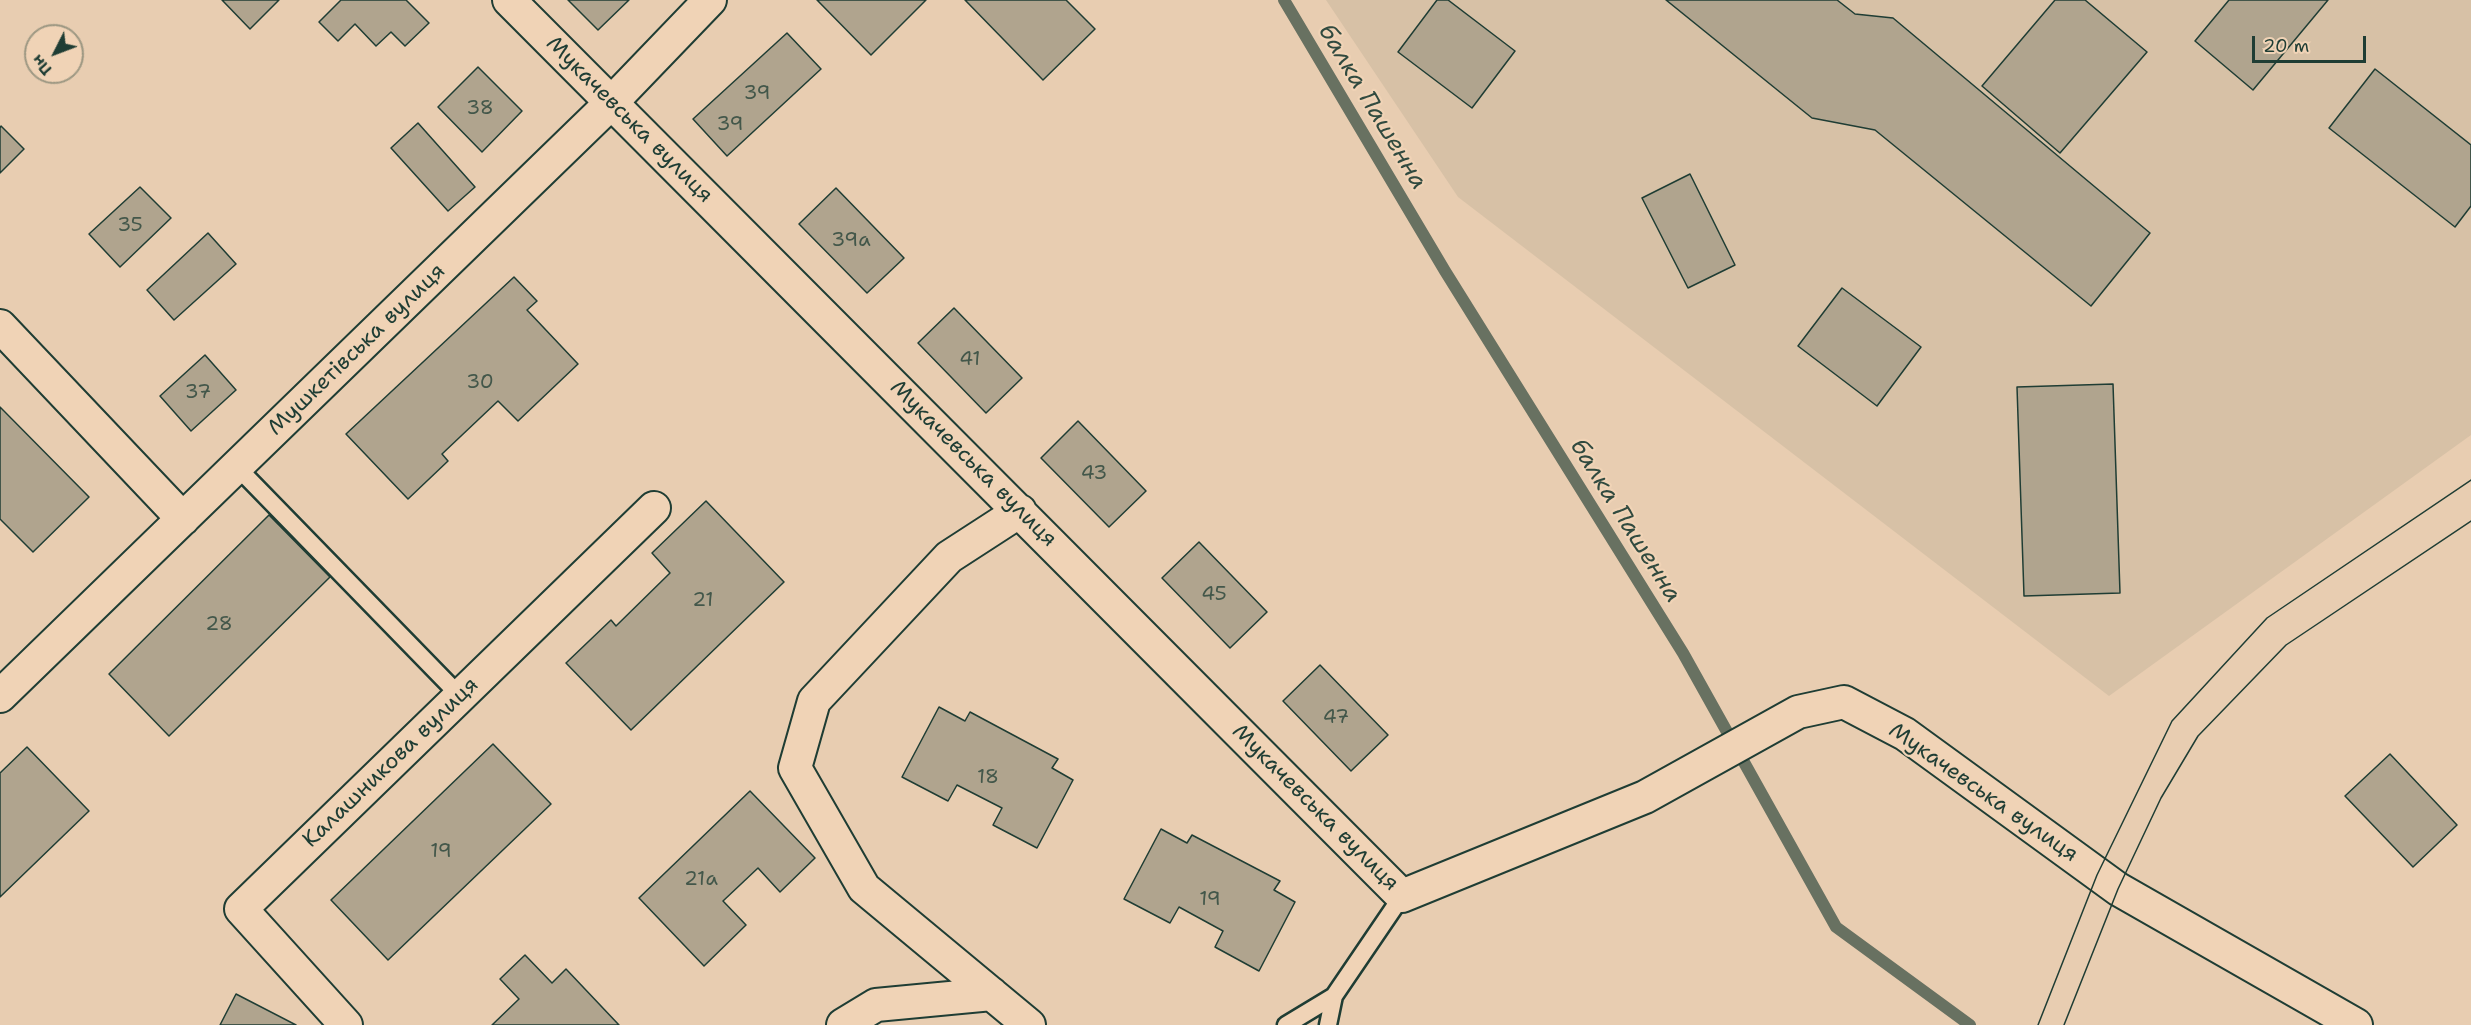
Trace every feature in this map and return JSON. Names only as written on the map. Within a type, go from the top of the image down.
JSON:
[{"type":"street","name":"Мукачевська вулиця","points":[[509,0],[1402,896],[1646,796],[1798,712],[1844,702],[1905,734],[2118,889],[2356,1025]]},
{"type":"street","name":"Мушкетівська вулиця","points":[[0,696],[611,103],[710,0]]},
{"type":"street","points":[[0,326],[183,519]]},
{"type":"street","name":"Калашникова вулиця","points":[[346,1025],[241,909],[654,508]]},
{"type":"street","points":[[1020,511],[949,557],[814,701],[795,768],[864,888],[1029,1025]]},
{"type":"street","points":[[843,1025],[876,1005],[992,994]]},
{"type":"lane","points":[[237,466],[460,696]]},
{"type":"lane","points":[[1328,1025],[1334,996],[1402,896]]},
{"type":"lane","points":[[1286,1025],[1334,996]]},
{"type":"shaded area","points":[[1326,0],[2471,0],[2471,435],[2109,696],[1458,197]]},
{"type":"building","points":[[222,0],[279,0],[250,29]]},
{"type":"building","points":[[341,0],[406,0],[429,23],[405,46],[391,32],[376,46],[355,24],[338,41],[319,22]]},
{"type":"building","points":[[568,0],[629,0],[598,30]]},
{"type":"building","points":[[817,0],[926,0],[871,55]]},
{"type":"building","points":[[965,0],[1066,0],[1095,29],[1043,80]]},
{"type":"building","points":[[1437,0],[1448,0],[1515,51],[1472,108],[1398,52]]},
{"type":"building","points":[[1666,0],[1837,0],[1855,14],[1893,18],[2150,233],[2091,306],[1875,130],[1812,118]]},
{"type":"building","points":[[2055,0],[2085,0],[2147,52],[2060,153],[1982,86]]},
{"type":"building","points":[[2229,0],[2328,0],[2253,90],[2195,41]]},
{"type":"building","points":[[787,33],[821,69],[727,156],[693,119]]},
{"type":"building","points":[[478,67],[522,111],[482,152],[438,107]]},
{"type":"building","points":[[2375,69],[2471,145],[2471,206],[2455,227],[2329,128]]},
{"type":"building","points":[[418,123],[475,187],[448,211],[391,148]]},
{"type":"building","points":[[1,126],[24,149],[0,173],[0,128]]},
{"type":"building","points":[[1690,174],[1735,265],[1688,288],[1642,198]]},
{"type":"building","points":[[140,187],[171,218],[120,267],[89,234]]},
{"type":"building","points":[[836,188],[904,258],[867,293],[799,224]]},
{"type":"building","points":[[208,233],[236,264],[174,320],[147,290]]},
{"type":"building","points":[[514,277],[537,301],[527,310],[578,364],[518,421],[498,401],[442,454],[448,461],[408,499],[346,434]]},
{"type":"building","points":[[1842,288],[1921,347],[1877,406],[1798,346]]},
{"type":"building","points":[[954,308],[1022,378],[986,413],[918,343]]},
{"type":"building","points":[[205,355],[236,390],[191,431],[160,396]]},
{"type":"building","points":[[2113,384],[2120,593],[2024,596],[2017,387]]},
{"type":"building","points":[[0,407],[89,497],[33,552],[0,519]]},
{"type":"building","points":[[1078,421],[1146,491],[1109,527],[1041,458]]},
{"type":"building","points":[[706,501],[784,582],[631,730],[566,663],[611,620],[616,626],[670,573],[652,553]]},
{"type":"building","points":[[269,515],[330,577],[169,736],[109,674]]},
{"type":"building","points":[[1199,542],[1267,612],[1230,648],[1162,578]]},
{"type":"building","points":[[1320,665],[1388,735],[1351,771],[1283,701]]},
{"type":"building","points":[[939,707],[965,721],[970,712],[1058,759],[1052,768],[1073,780],[1037,848],[993,825],[1002,808],[957,785],[948,801],[902,777]]},
{"type":"building","points":[[493,744],[551,804],[388,960],[331,900]]},
{"type":"building","points":[[27,747],[89,811],[0,897],[0,773]]},
{"type":"building","points":[[2390,754],[2457,825],[2413,867],[2345,796]]},
{"type":"building","points":[[750,791],[815,858],[780,892],[758,868],[723,901],[746,925],[704,966],[639,898]]},
{"type":"building","points":[[1161,829],[1187,843],[1192,835],[1280,881],[1274,890],[1295,902],[1259,971],[1215,947],[1223,931],[1179,907],[1170,923],[1124,899]]},
{"type":"building","points":[[525,955],[552,983],[566,969],[619,1025],[492,1025],[519,999],[500,979]]},
{"type":"building","points":[[236,994],[296,1025],[220,1025]]},
{"type":"waterway","name":"балка Пашенна","points":[[1284,0],[1445,271],[1683,653],[1836,927],[1970,1025]]},
{"type":"tram line","points":[[2038,1025],[2097,875],[2172,721],[2267,618],[2471,480]]},
{"type":"tram line","points":[[2064,1025],[2118,889],[2161,798],[2198,736],[2286,645],[2471,521]]}]
